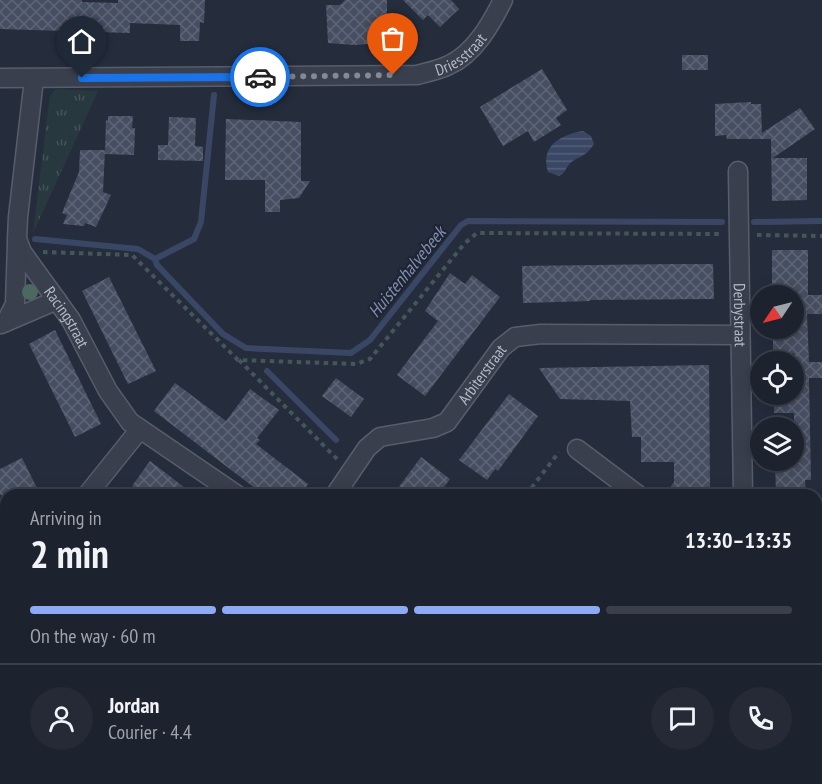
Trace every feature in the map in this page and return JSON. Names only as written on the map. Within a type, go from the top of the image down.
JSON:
[{"type":"street","name":"Driesstraat","points":[[0,78],[417,75],[450,65],[466,54],[482,34],[503,0]]},
{"type":"street","points":[[3,324],[15,304],[19,245],[18,217],[34,79]]},
{"type":"street","name":"Derbystraat","points":[[738,171],[743,489]]},
{"type":"street","name":"Racingstraat","points":[[19,245],[71,320],[108,391],[130,422],[228,489]]},
{"type":"street","points":[[3,324],[57,300]]},
{"type":"street","name":"Arbiterstraat","points":[[339,489],[367,448],[380,437],[433,428],[447,422],[501,348],[515,337],[541,334],[740,335]]},
{"type":"street","points":[[92,489],[140,429]]},
{"type":"street","points":[[577,449],[630,489]]},
{"type":"path","points":[[238,360],[356,364],[370,359],[464,244],[477,233],[822,236]]},
{"type":"path","points":[[19,245],[132,255],[351,472]]},
{"type":"path","points":[[531,489],[560,450],[577,449]]},
{"type":"green space","points":[[56,89],[98,91],[33,233],[50,96]]},
{"type":"water","points":[[583,131],[591,136],[594,144],[591,149],[571,163],[559,176],[548,172],[547,155],[554,143],[567,135]]},
{"type":"building","points":[[0,0],[82,0],[82,2],[118,3],[118,0],[205,0],[204,23],[200,22],[199,41],[180,41],[180,25],[130,23],[130,33],[0,29]]},
{"type":"building","points":[[345,0],[387,0],[387,19],[380,19],[380,43],[354,45],[328,43],[326,5],[340,5]]},
{"type":"building","points":[[403,0],[451,0],[459,9],[440,27],[428,15],[423,20]]},
{"type":"building","points":[[682,55],[708,55],[708,70],[682,70]]},
{"type":"building","points":[[542,69],[567,110],[556,118],[561,125],[534,142],[528,131],[503,146],[480,107]]},
{"type":"building","points":[[751,102],[751,104],[761,104],[762,133],[800,108],[815,129],[773,158],[807,158],[807,200],[772,201],[771,139],[727,139],[726,135],[715,136],[715,104]]},
{"type":"building","points":[[108,116],[133,116],[134,155],[105,154]]},
{"type":"building","points":[[169,117],[196,118],[195,146],[203,147],[203,161],[158,160],[158,145],[168,145]]},
{"type":"building","points":[[226,119],[301,122],[301,181],[310,181],[299,198],[280,200],[280,212],[265,212],[265,180],[225,180]]},
{"type":"building","points":[[80,150],[105,150],[103,192],[111,195],[96,227],[85,223],[84,226],[63,224],[67,215],[62,213],[79,172]]},
{"type":"building","points":[[772,250],[808,250],[808,295],[822,295],[822,314],[807,314],[809,362],[822,362],[822,378],[809,378],[811,480],[805,480],[806,489],[776,489],[775,471],[804,471],[804,417],[794,417],[794,413],[774,413],[774,405],[804,405],[804,351],[773,351],[773,339],[804,339],[804,285],[772,285]]},
{"type":"building","points":[[713,264],[714,299],[523,303],[522,266]]},
{"type":"building","points":[[450,273],[465,284],[472,275],[500,297],[425,396],[397,375],[438,321],[425,311]]},
{"type":"building","points":[[109,277],[156,371],[128,384],[82,291]]},
{"type":"building","points":[[55,330],[101,424],[75,437],[29,344]]},
{"type":"building","points":[[709,365],[710,489],[669,489],[674,482],[674,462],[641,462],[641,437],[632,437],[630,401],[560,399],[539,368]]},
{"type":"building","points":[[336,378],[364,399],[351,417],[322,396]]},
{"type":"building","points":[[175,383],[226,421],[250,389],[279,410],[257,438],[260,440],[256,444],[308,484],[304,489],[256,489],[154,411]]},
{"type":"building","points":[[509,394],[538,416],[498,471],[495,469],[487,480],[459,460]]},
{"type":"building","points":[[421,457],[450,479],[442,489],[397,489]]},
{"type":"building","points":[[22,458],[38,489],[0,489],[0,469]]},
{"type":"building","points":[[150,461],[186,489],[136,489],[132,486]]},
{"type":"waterway","name":"Huistenhalvebeek","points":[[214,95],[201,222],[194,239],[155,259],[157,265],[223,334],[246,348],[351,353],[370,340],[461,225],[468,221],[722,222]]},
{"type":"waterway","name":"Huistenhalvebeek","points":[[754,222],[822,221]]},
{"type":"waterway","name":"Huistenhalvebeek","points":[[35,239],[138,249],[155,259]]},
{"type":"waterway","name":"Huistenhalvebeek","points":[[267,371],[336,440]]},
{"type":"way so far","points":[[260,77],[393,75]]},
{"type":"route","points":[[82,78],[260,77]]}]
